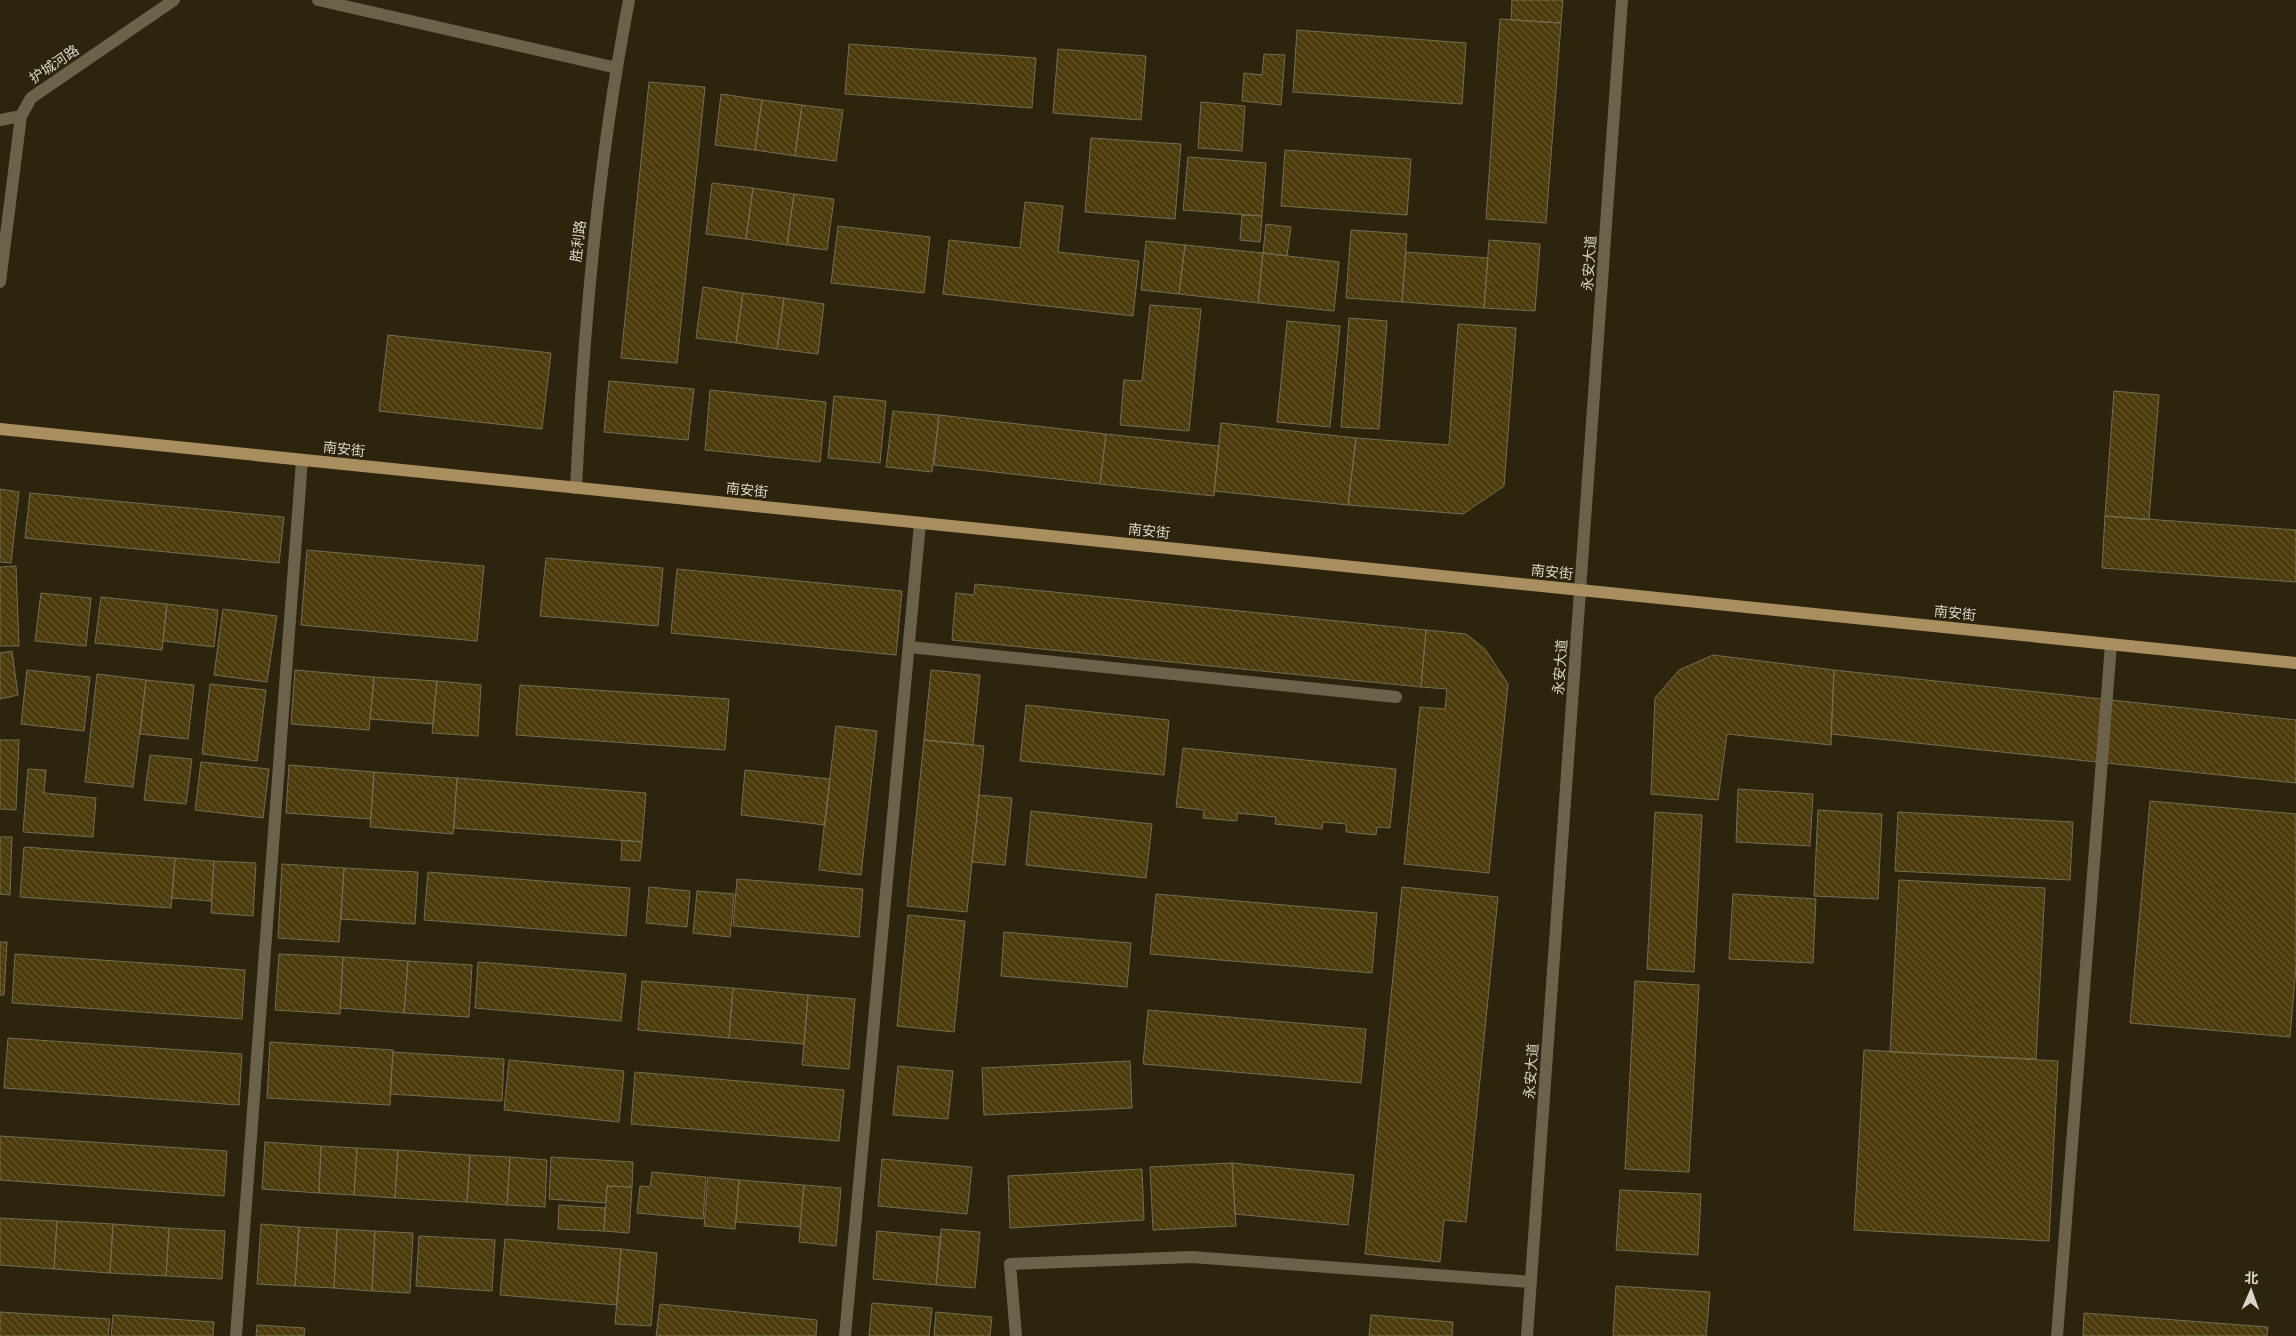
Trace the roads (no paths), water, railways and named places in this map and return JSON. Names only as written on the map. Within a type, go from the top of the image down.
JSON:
[{"type":"main road","name":"南安街","points":[[0,429],[2296,663]]},
{"type":"street","name":"护城河路","points":[[0,282],[21,116],[31,98],[174,0]]},
{"type":"street","points":[[318,0],[617,68]]},
{"type":"street","name":"胜利路","points":[[576,488],[581,376],[591,265],[617,68],[629,0]]},
{"type":"street","name":"永安大道","points":[[1527,1336],[1622,0]]},
{"type":"street","points":[[0,120],[21,116]]},
{"type":"street","points":[[236,1336],[302,460]]},
{"type":"street","points":[[845,1336],[920,523]]},
{"type":"street","points":[[2057,1336],[2111,644]]},
{"type":"street","points":[[909,647],[1396,697]]},
{"type":"street","points":[[1016,1336],[1010,1264],[1192,1257],[1531,1282]]}]
